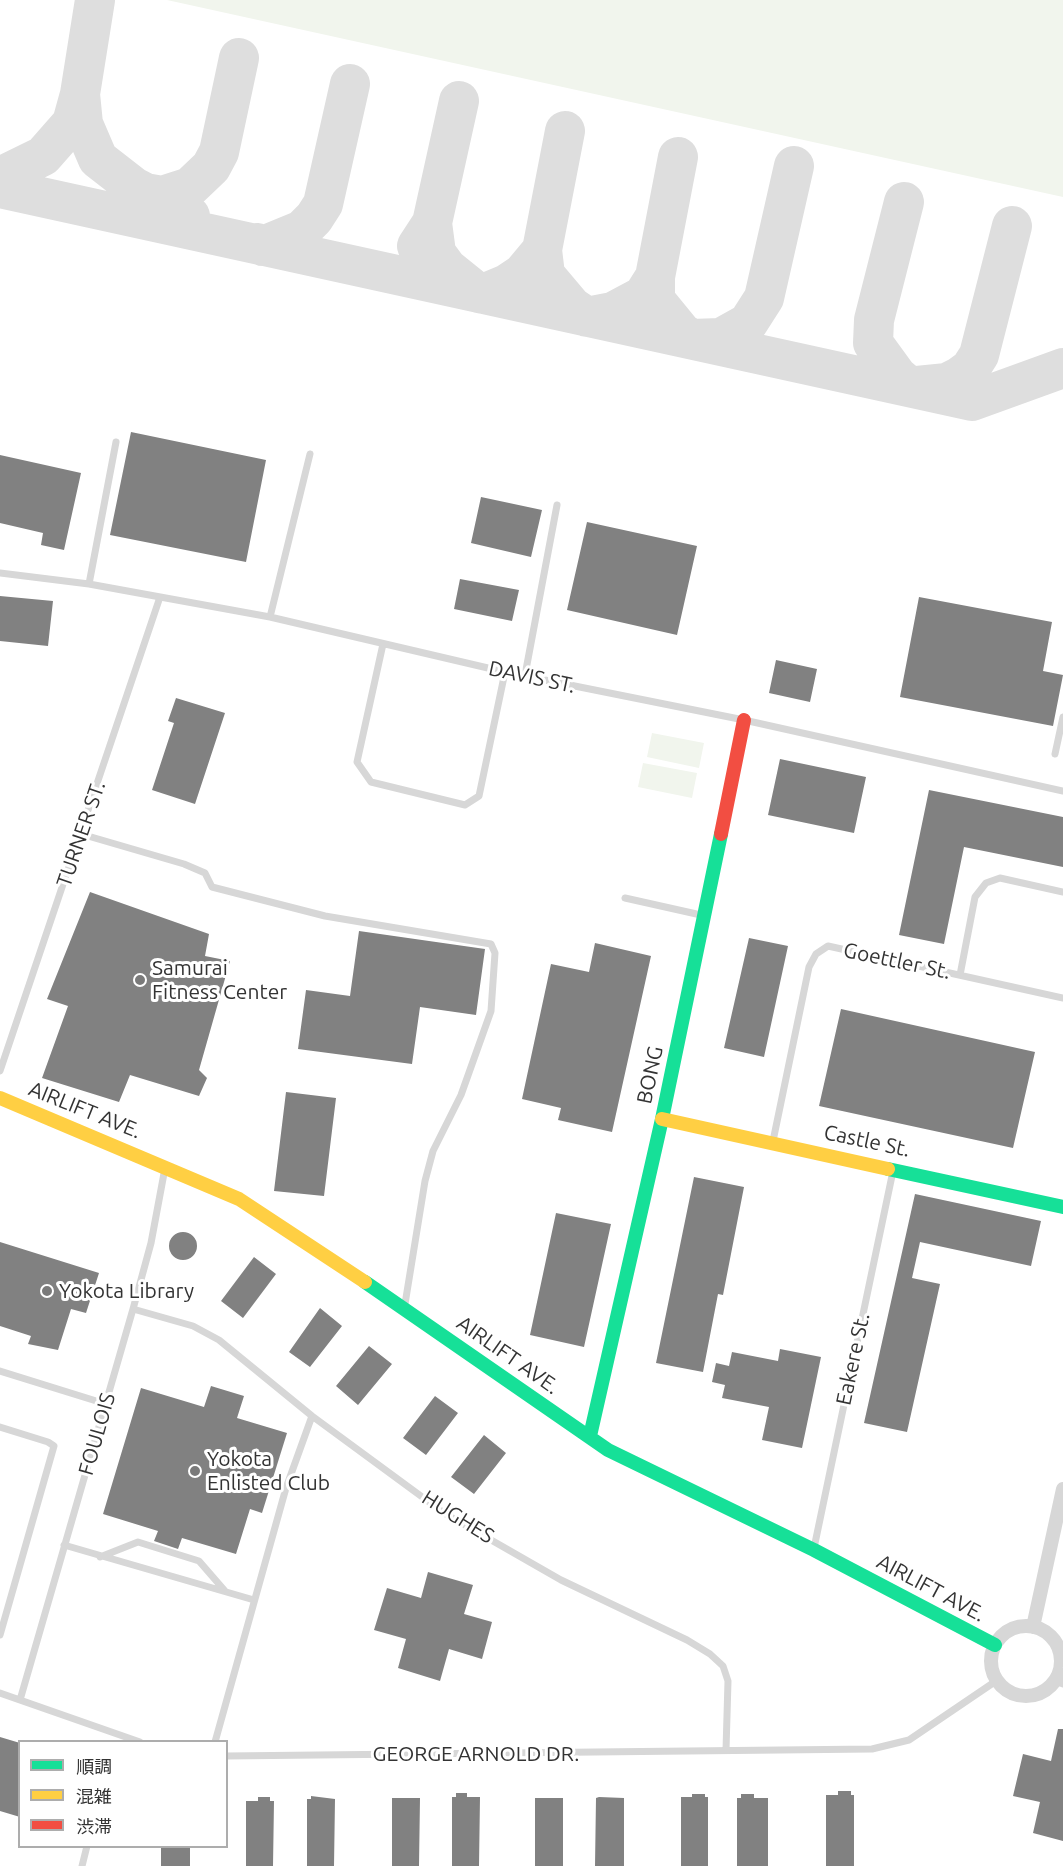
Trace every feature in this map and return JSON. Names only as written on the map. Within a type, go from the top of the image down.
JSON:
[{"type":"street","name":"BONG","points":[[590,1436],[609,1339],[662,1119],[744,720]]},
{"type":"street","name":"AIRLIFT AVE.","points":[[0,1098],[239,1199],[404,1309],[608,1450],[814,1550],[995,1645]]},
{"type":"street","name":"Castle St.","points":[[662,1119],[1063,1207]]},
{"type":"street","points":[[996,1681],[1009,1693],[1026,1697],[1042,1693],[1059,1683],[1061,1659],[1059,1648],[1044,1631],[1033,1627],[1063,1489]]},
{"type":"street","name":"AIRLIFT AVE.","points":[[996,1681],[991,1663],[995,1645],[1006,1632],[1024,1626],[1033,1627]]},
{"type":"lane","points":[[89,584],[116,442]]},
{"type":"lane","points":[[270,617],[310,454]]},
{"type":"lane","points":[[525,675],[557,505]]},
{"type":"lane","name":"DAVIS ST.","points":[[0,573],[89,584],[270,617],[505,672],[744,720],[1063,791]]},
{"type":"lane","name":"TURNER ST.","points":[[0,1071],[160,597]]},
{"type":"lane","points":[[383,644],[357,762],[371,782],[465,805],[480,796],[505,672]]},
{"type":"lane","points":[[1055,754],[1063,717]]},
{"type":"lane","points":[[81,834],[184,864],[205,873],[212,887],[325,916],[491,944],[495,952],[491,1011],[461,1095],[433,1151],[425,1181],[404,1309]]},
{"type":"lane","points":[[960,975],[975,897],[986,884],[1000,878],[1063,891]]},
{"type":"lane","points":[[625,898],[704,915]]},
{"type":"lane","name":"Goettler St.","points":[[773,1142],[809,968],[816,954],[828,946],[1063,998]]},
{"type":"lane","name":"FOULOIS","points":[[20,1700],[133,1310],[151,1243],[165,1166]]},
{"type":"lane","name":"Eakere St.","points":[[814,1550],[893,1168]]},
{"type":"lane","name":"HUGHES","points":[[133,1310],[193,1326],[219,1340],[312,1416],[444,1513],[561,1580],[687,1640],[710,1654],[723,1666],[728,1681],[726,1750]]},
{"type":"lane","points":[[0,1371],[106,1404]]},
{"type":"lane","points":[[216,1740],[286,1488],[312,1416]]},
{"type":"lane","points":[[0,1427],[54,1446],[0,1635]]},
{"type":"lane","points":[[100,1557],[138,1542],[199,1561],[226,1592]]},
{"type":"lane","points":[[64,1545],[254,1600]]},
{"type":"lane","name":"GEORGE ARNOLD DR.","points":[[228,1756],[581,1754],[872,1749],[909,1740],[996,1681]]},
{"type":"lane","points":[[0,1693],[115,1738]]},
{"type":"lane","points":[[82,1866],[86,1848]]},
{"type":"shaded area","points":[[167,0],[1063,0],[1063,197]]},
{"type":"shaded area","points":[[652,733],[704,743],[699,768],[647,757]]},
{"type":"shaded area","points":[[643,763],[697,773],[692,798],[638,787]]},
{"type":"building","points":[[131,432],[266,460],[246,562],[110,535]]},
{"type":"building","points":[[0,455],[81,473],[64,550],[41,545],[43,533],[0,523]]},
{"type":"building","points":[[481,497],[542,510],[531,557],[471,543]]},
{"type":"building","points":[[587,522],[697,546],[677,635],[567,610]]},
{"type":"building","points":[[460,579],[519,590],[512,621],[454,609]]},
{"type":"building","points":[[0,596],[53,601],[48,646],[0,641]]},
{"type":"building","points":[[919,597],[1052,622],[1043,671],[1063,675],[1053,726],[900,697]]},
{"type":"building","points":[[776,660],[817,669],[810,702],[769,693]]},
{"type":"building","points":[[176,698],[225,713],[195,804],[152,790],[174,723],[168,721]]},
{"type":"building","points":[[780,759],[866,777],[854,833],[768,815]]},
{"type":"building","points":[[929,790],[1063,817],[1063,867],[964,847],[944,944],[899,935]]},
{"type":"building","name":"Samurai Fitness Center","points":[[90,892],[209,934],[205,956],[230,961],[199,1070],[207,1078],[199,1096],[130,1075],[119,1102],[42,1078],[68,1006],[47,999]]},
{"type":"building","points":[[359,931],[485,949],[476,1015],[420,1007],[412,1064],[298,1049],[306,990],[350,996]]},
{"type":"building","points":[[749,938],[788,946],[764,1057],[724,1048]]},
{"type":"building","points":[[595,943],[651,956],[612,1132],[558,1120],[561,1108],[522,1099],[551,964],[589,972]]},
{"type":"building","points":[[841,1009],[1035,1052],[1013,1148],[819,1106]]},
{"type":"building","points":[[286,1092],[336,1098],[324,1196],[274,1191]]},
{"type":"building","points":[[694,1177],[744,1187],[723,1295],[718,1294],[703,1372],[656,1363]]},
{"type":"building","points":[[915,1194],[1041,1221],[1031,1266],[920,1242],[912,1278],[940,1284],[907,1432],[864,1423]]},
{"type":"building","points":[[556,1213],[611,1224],[584,1347],[530,1335]]},
{"type":"building","points":[[183,1232],[193,1236],[197,1246],[193,1256],[183,1260],[173,1256],[169,1246],[173,1236]]},
{"type":"building","name":"Yokota Library","points":[[0,1242],[99,1273],[86,1313],[71,1309],[58,1350],[28,1344],[31,1336],[0,1326]]},
{"type":"building","points":[[254,1257],[276,1274],[243,1318],[221,1301]]},
{"type":"building","points":[[320,1308],[342,1326],[310,1367],[289,1352]]},
{"type":"building","points":[[369,1346],[392,1364],[358,1405],[336,1386]]},
{"type":"building","points":[[780,1349],[821,1357],[802,1448],[762,1440],[769,1407],[722,1398],[725,1385],[712,1382],[716,1363],[729,1366],[732,1352],[778,1361]]},
{"type":"building","name":"Yokota Enlisted Club","points":[[211,1386],[244,1396],[237,1418],[287,1433],[262,1513],[250,1509],[236,1554],[182,1538],[178,1549],[154,1541],[158,1531],[103,1514],[141,1388],[204,1407]]},
{"type":"building","points":[[435,1396],[458,1413],[426,1455],[403,1438]]},
{"type":"building","points":[[484,1435],[506,1453],[474,1494],[451,1477]]},
{"type":"building","points":[[428,1572],[473,1585],[464,1614],[492,1622],[482,1659],[449,1649],[440,1681],[398,1668],[406,1639],[374,1630],[387,1588],[421,1598]]},
{"type":"building","points":[[1058,1729],[1063,1729],[1063,1841],[1033,1833],[1040,1802],[1013,1796],[1023,1754],[1051,1761]]},
{"type":"building","points":[[0,1737],[18,1742],[18,1816],[0,1811]]},
{"type":"building","points":[[838,1791],[851,1791],[851,1795],[854,1795],[854,1866],[826,1866],[826,1795],[838,1795]]},
{"type":"building","points":[[456,1793],[467,1793],[467,1797],[480,1797],[479,1866],[452,1866],[452,1797],[456,1797]]},
{"type":"building","points":[[692,1794],[705,1794],[705,1797],[708,1797],[708,1866],[681,1866],[681,1797],[692,1797]]},
{"type":"building","points":[[741,1794],[754,1794],[754,1798],[768,1798],[768,1866],[737,1866],[737,1798],[741,1798]]},
{"type":"building","points":[[311,1796],[335,1799],[334,1866],[307,1866],[307,1799],[311,1799]]},
{"type":"building","points":[[258,1797],[270,1797],[270,1801],[274,1801],[273,1866],[246,1866],[246,1801],[258,1801]]},
{"type":"building","points":[[392,1798],[420,1798],[419,1866],[392,1866]]},
{"type":"building","points":[[535,1798],[563,1798],[563,1866],[535,1866]]},
{"type":"building","points":[[596,1798],[624,1798],[624,1866],[595,1866]]},
{"type":"building","points":[[161,1848],[190,1848],[190,1866],[161,1866]]},
{"type":"taxiway","points":[[0,177],[43,156],[72,123],[80,94],[95,0]]},
{"type":"taxiway","points":[[145,193],[162,196],[190,187],[211,167],[219,152],[239,58]]},
{"type":"taxiway","points":[[257,243],[263,246],[302,230],[323,204],[350,84]]},
{"type":"taxiway","points":[[80,94],[83,124],[98,159],[134,187],[190,216]]},
{"type":"taxiway","points":[[417,246],[432,223],[459,101]]},
{"type":"taxiway","points":[[432,223],[436,253],[447,268],[478,293],[483,294],[507,284],[522,274],[542,250],[565,131]]},
{"type":"taxiway","points":[[542,250],[545,275],[572,307],[587,317],[613,312],[643,296],[655,277],[678,157]]},
{"type":"taxiway","points":[[655,277],[655,300],[682,333],[691,339],[721,338],[748,323],[764,298],[794,166]]},
{"type":"taxiway","points":[[0,188],[972,401],[1063,368]]},
{"type":"taxiway","points":[[904,202],[874,320],[873,343],[897,376],[910,387]]},
{"type":"taxiway","points":[[917,386],[947,383],[970,369],[979,355],[1012,226]]},
{"type":"traffic: fast","points":[[590,1436],[662,1119],[721,834]]},
{"type":"traffic: fast","points":[[888,1169],[1063,1207]]},
{"type":"traffic: fast","points":[[365,1282],[608,1450],[814,1550],[995,1645]]},
{"type":"traffic: slow","points":[[0,1098],[239,1199],[365,1282]]},
{"type":"traffic: slow","points":[[662,1119],[888,1169]]},
{"type":"traffic: jam","points":[[721,834],[744,720]]},
{"type":"place","name":"Samurai Fitness Center","points":[[140,980]]},
{"type":"place","name":"Yokota Library","points":[[47,1291]]},
{"type":"place","name":"Yokota Enlisted Club","points":[[195,1471]]}]
